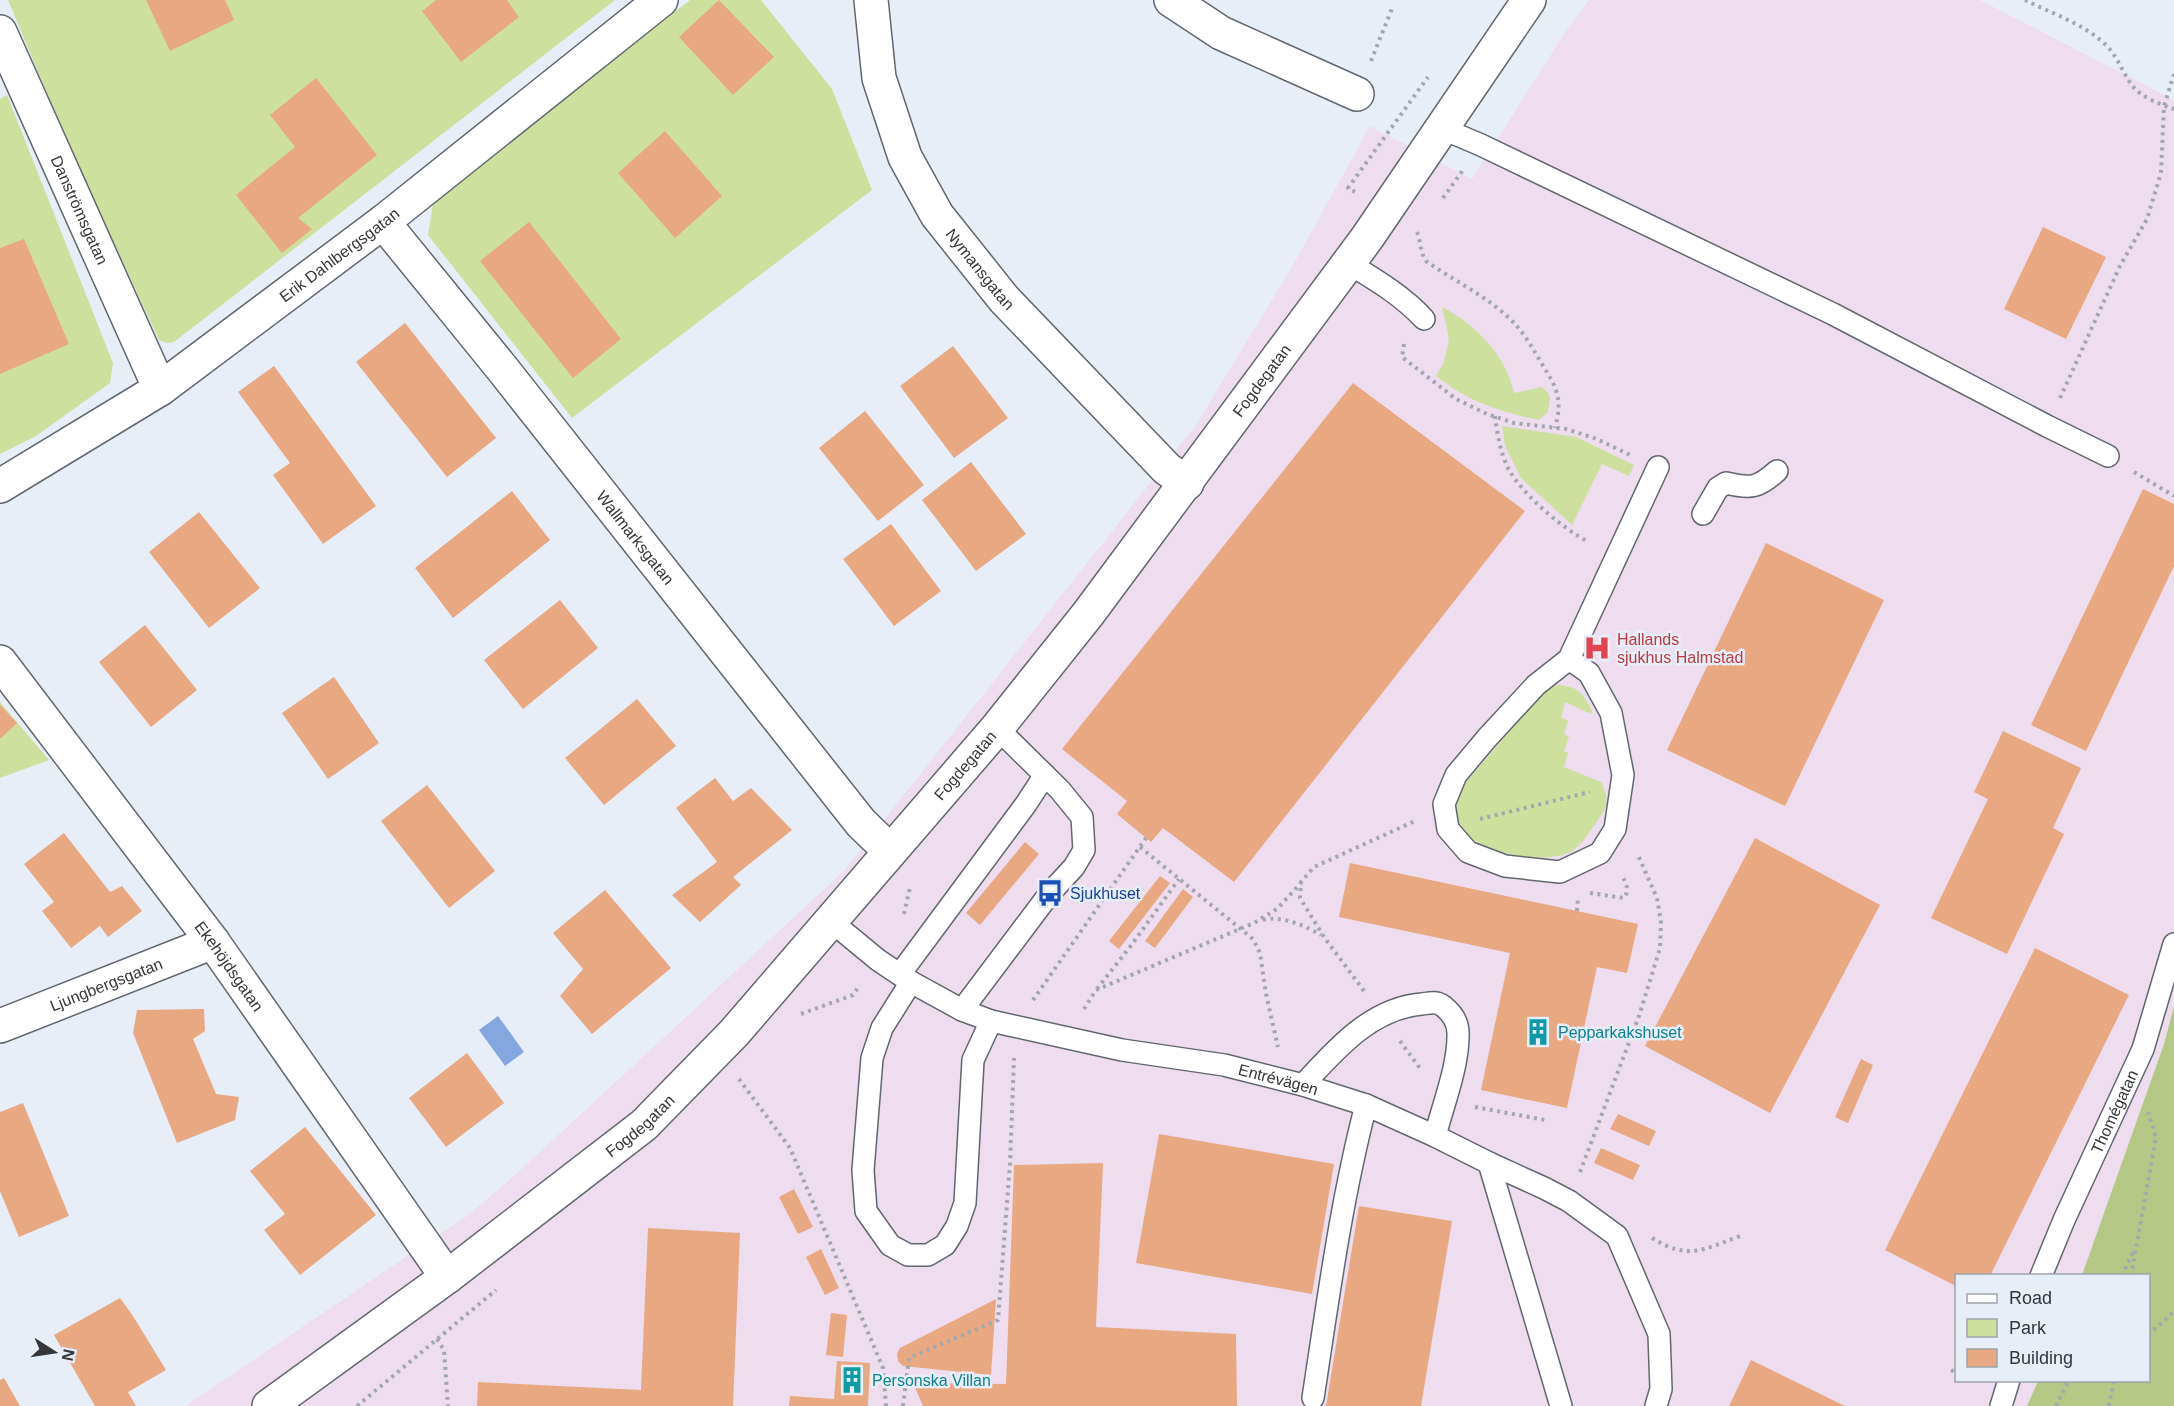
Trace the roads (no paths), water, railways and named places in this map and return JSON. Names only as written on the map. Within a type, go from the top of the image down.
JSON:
[{"type":"street","name":"Erik Dahlbergsgatan","points":[[0,486],[160,389],[383,222],[660,0]]},
{"type":"street","name":"Nymansgatan","points":[[871,0],[879,78],[905,157],[937,215],[1004,299],[1167,469],[1186,483]]},
{"type":"street","points":[[1171,0],[1221,33],[1357,94]]},
{"type":"street","name":"Fogdegatan","points":[[269,1406],[447,1277],[644,1125],[734,1033],[832,922],[889,850],[997,728],[1088,614],[1386,212],[1529,0]]},
{"type":"street","name":"Danströmsgatan","points":[[0,32],[160,389]]},
{"type":"street","name":"Wallmarksgatan","points":[[383,222],[501,367],[861,823],[889,850]]},
{"type":"street","name":"Ekehöjdsgatan","points":[[0,662],[213,942],[447,1277]]},
{"type":"street","name":"Ljungbergsgatan","points":[[0,1026],[213,942]]},
{"type":"lane","points":[[1441,128],[1492,150],[1833,314],[2108,456]]},
{"type":"lane","points":[[1348,263],[1414,308],[1424,319]]},
{"type":"lane","points":[[1569,659],[1589,673],[1611,713],[1623,775],[1615,829],[1600,853],[1560,872],[1504,866],[1468,852],[1448,829],[1444,804],[1456,775],[1536,685],[1569,659],[1657,468]]},
{"type":"lane","points":[[1702,514],[1718,488],[1726,483],[1743,487],[1762,484],[1777,471]]},
{"type":"lane","points":[[962,1010],[1050,893],[1074,867],[1084,850],[1082,817],[1060,790],[997,728]]},
{"type":"lane","points":[[991,1021],[973,1060],[964,1203],[957,1226],[945,1245],[928,1255],[908,1255],[890,1245],[866,1211],[863,1170],[872,1058],[882,1028],[906,978],[1045,775]]},
{"type":"lane","name":"Entrévägen","points":[[832,922],[878,960],[962,1010],[1014,1028],[1122,1050],[1224,1065],[1303,1085],[1366,1105],[1544,1188],[1569,1202],[1617,1236],[1659,1334],[1661,1389],[1656,1406]]},
{"type":"lane","name":"Thomégatan","points":[[2041,1274],[2143,1049],[2174,944]]},
{"type":"lane","points":[[1303,1085],[1333,1052],[1368,1023],[1382,1015],[1411,1005],[1438,1002],[1453,1013],[1459,1032],[1454,1068],[1435,1136]]},
{"type":"lane","points":[[1313,1398],[1341,1215],[1366,1105]]},
{"type":"lane","points":[[1490,1163],[1561,1406]]},
{"type":"lane","points":[[2001,1406],[2008,1382]]},
{"type":"water","points":[[498,1016],[524,1052],[505,1066],[479,1030]]},
{"type":"place","name":"Hallands sjukhus Halmstad","points":[[1597,648]]},
{"type":"place","name":"Sjukhuset","points":[[1050,893]]},
{"type":"place","name":"Pepparkakshuset","points":[[1538,1032]]},
{"type":"place","name":"Personska Villan","points":[[852,1380]]}]
